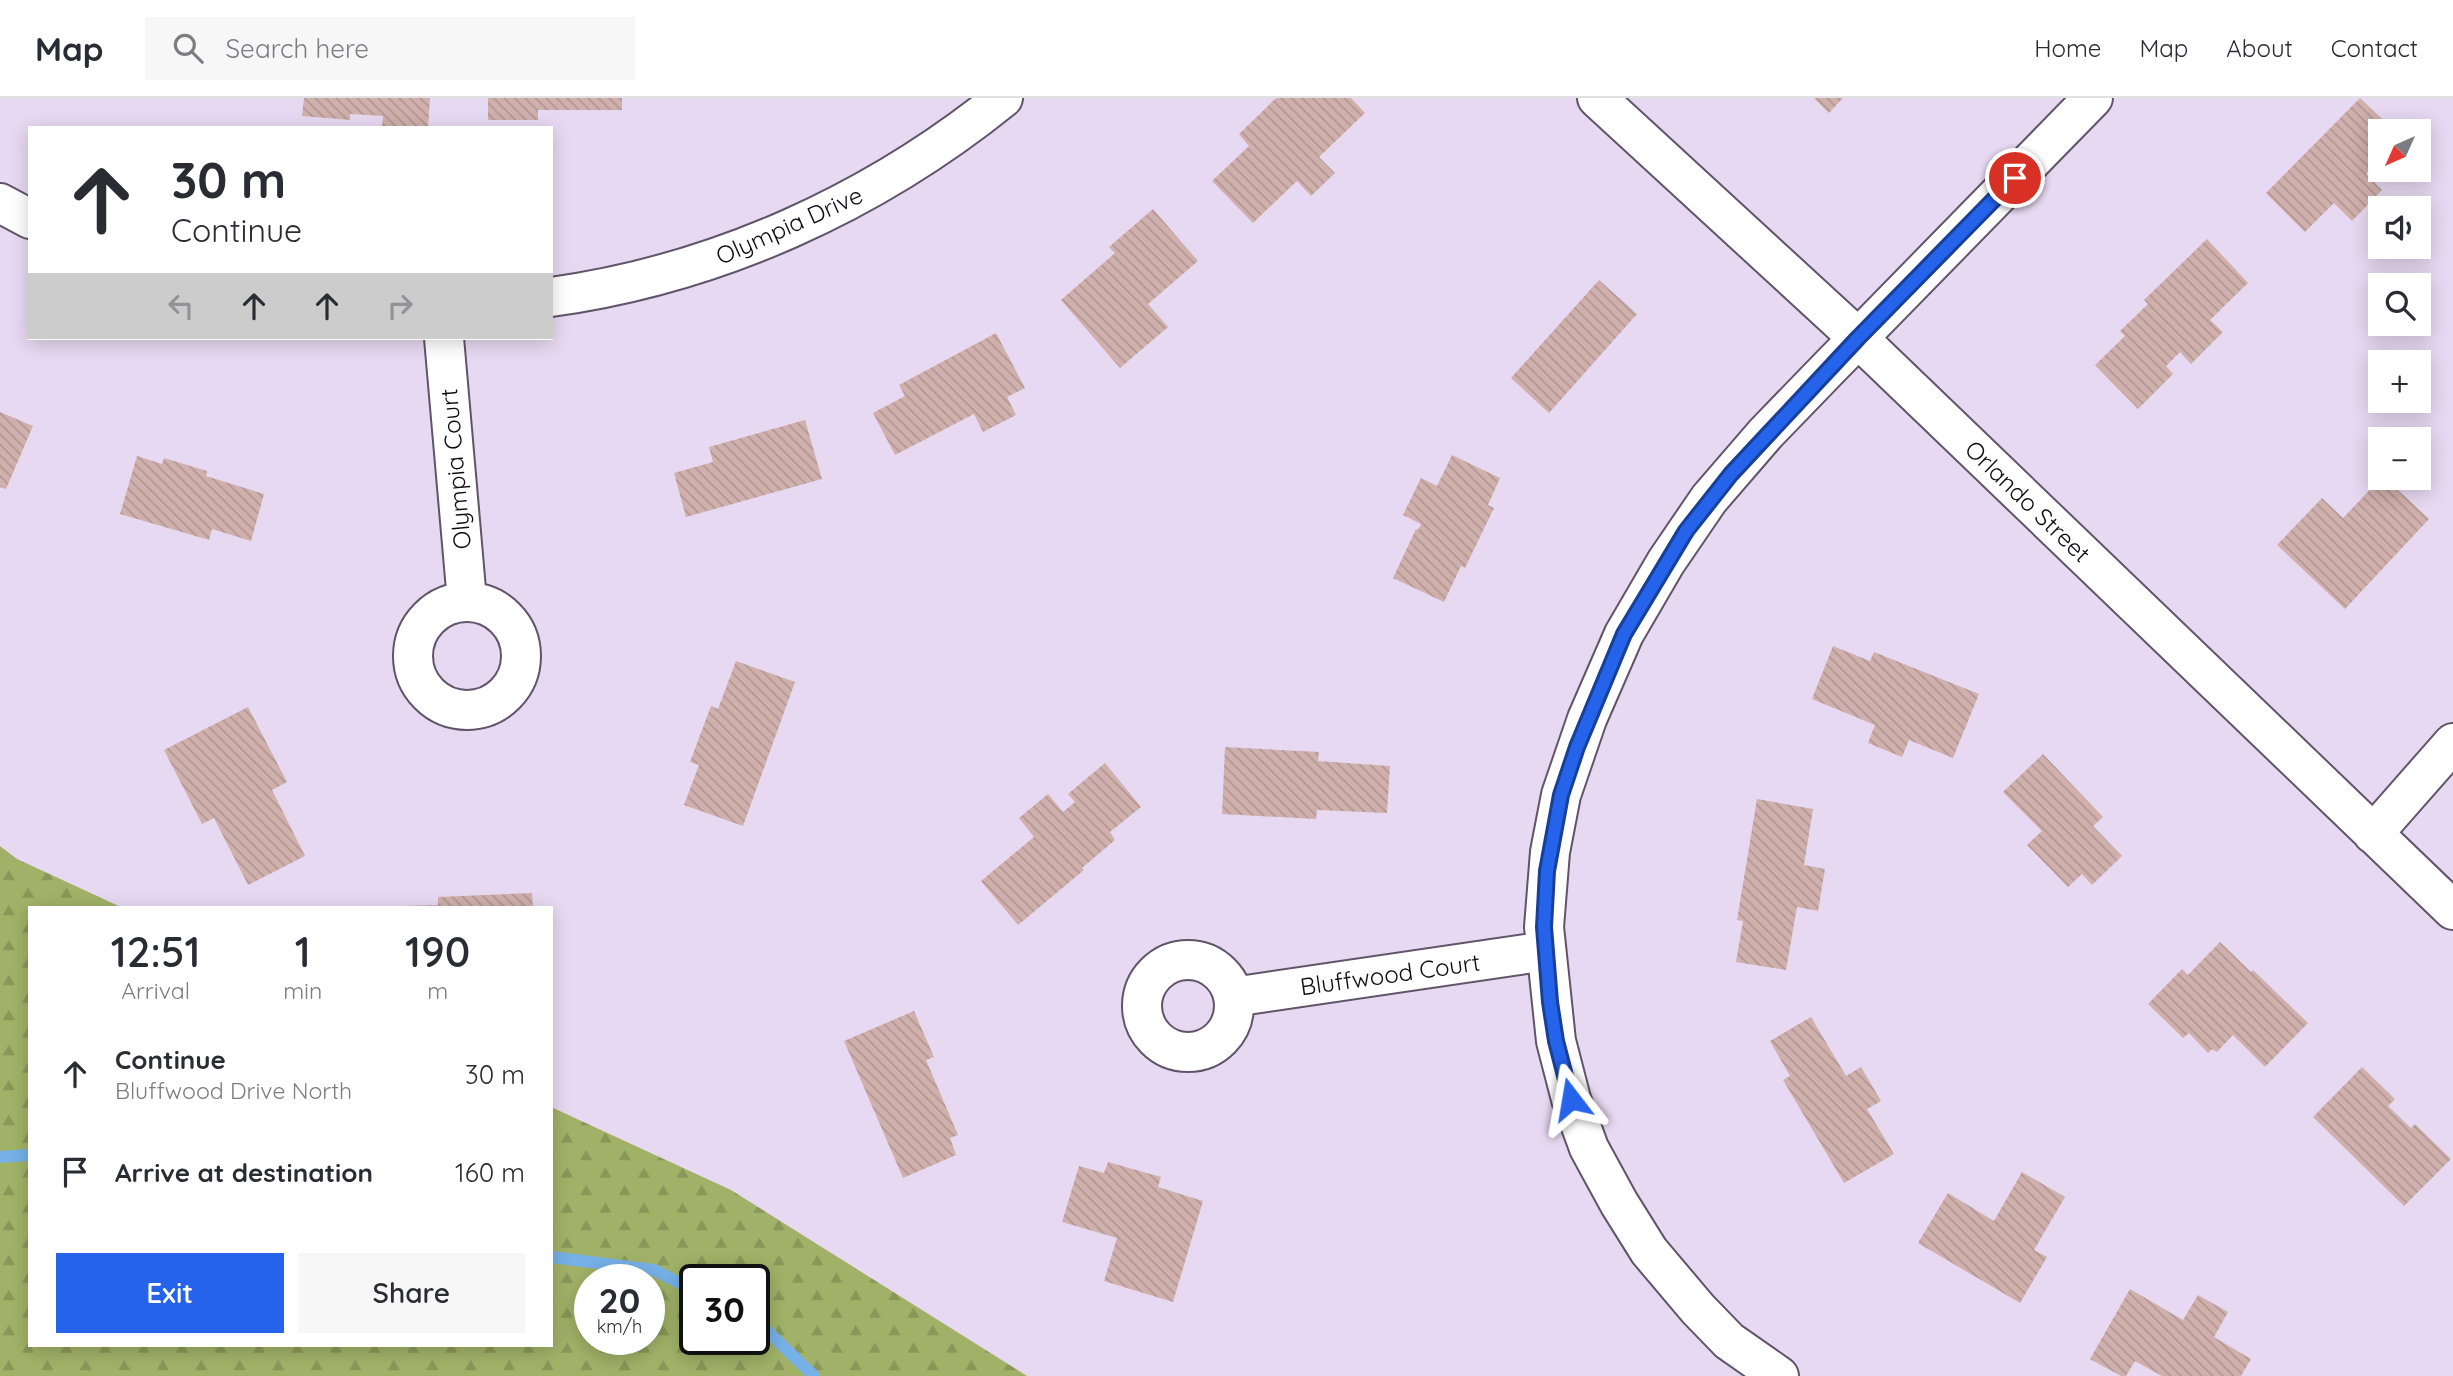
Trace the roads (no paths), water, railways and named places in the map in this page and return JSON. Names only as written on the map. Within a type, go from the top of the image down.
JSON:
[{"type":"street","name":"Olympia Drive","points":[[553,297],[617,286],[683,269],[740,250],[809,221],[891,177],[937,148],[1003,98]]},
{"type":"street","name":"Orlando Street","points":[[1597,98],[1858,338],[2453,910]]},
{"type":"street","points":[[1779,1376],[1729,1341],[1649,1251],[1589,1148],[1571,1099],[1556,1041],[1544,927],[1547,871],[1561,795],[1587,719],[1624,634],[1666,562],[1709,499],[1766,433],[2093,98]]},
{"type":"street","points":[[0,204],[28,218]]},
{"type":"street","name":"Olympia Court","points":[[444,340],[467,601]]},
{"type":"street","points":[[2373,834],[2453,743]]},
{"type":"street","name":"Bluffwood Court","points":[[1233,997],[1546,951]]},
{"type":"waterway","points":[[0,1157],[28,1155]]},
{"type":"waterway","points":[[553,1257],[654,1270],[679,1283]]},
{"type":"waterway","points":[[770,1334],[814,1376]]}]
